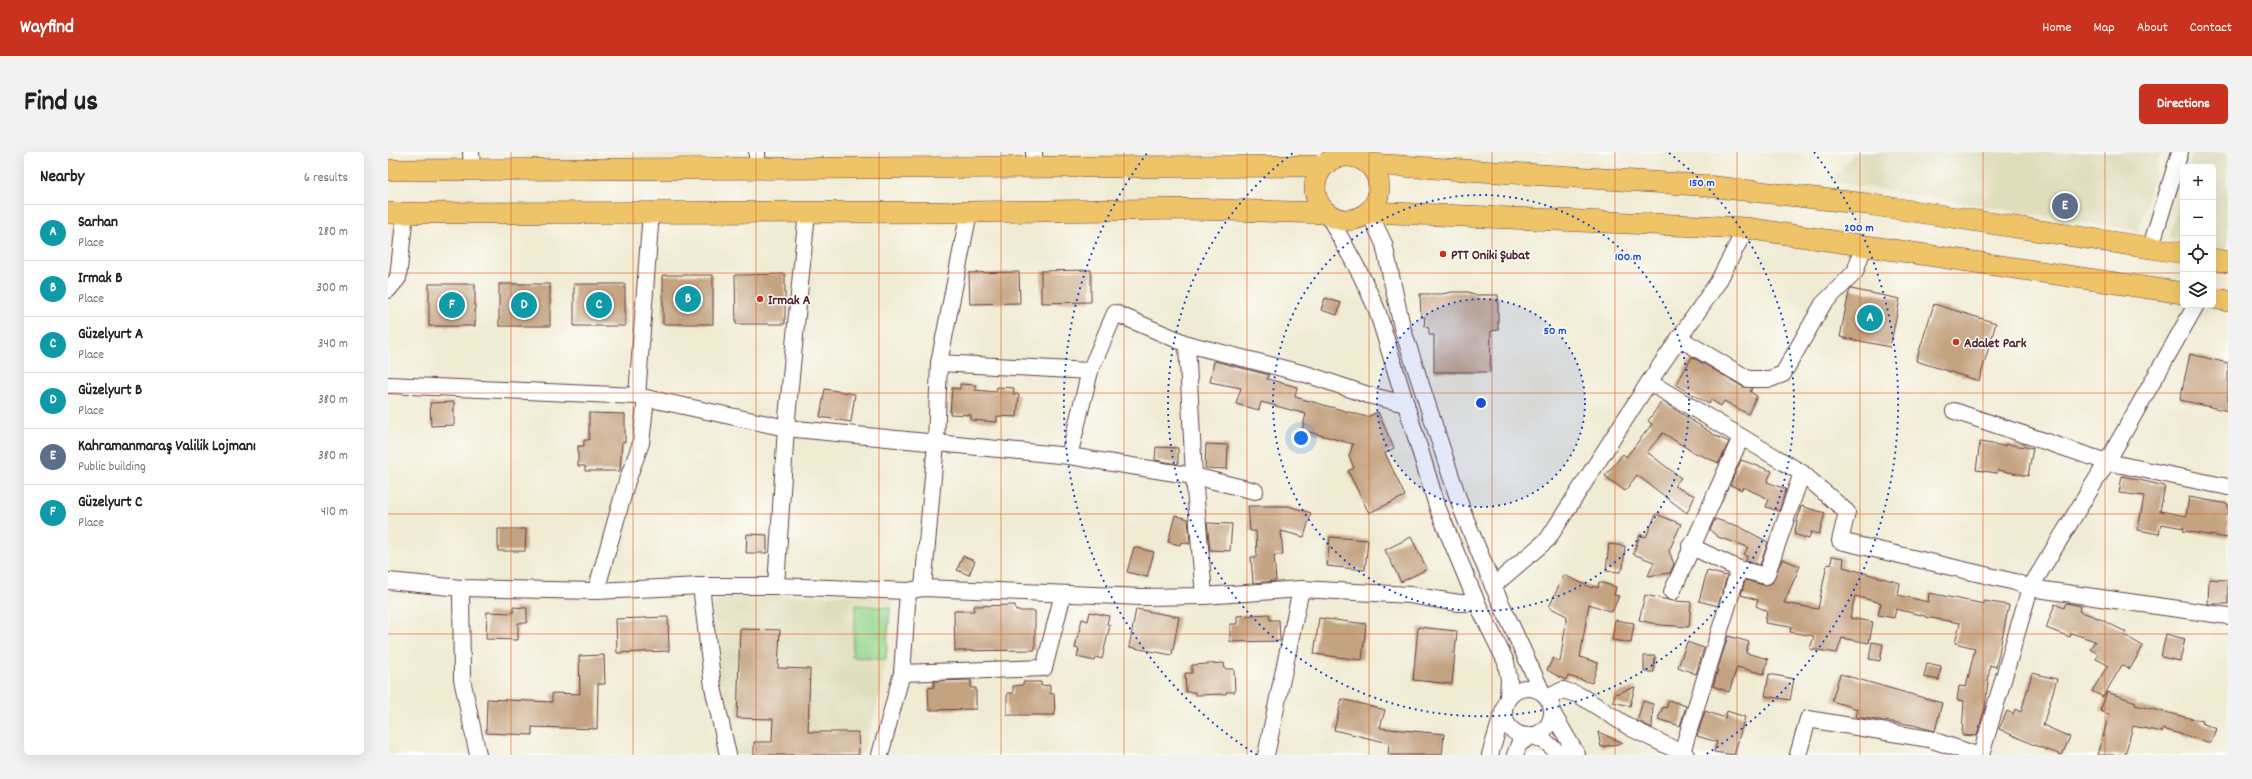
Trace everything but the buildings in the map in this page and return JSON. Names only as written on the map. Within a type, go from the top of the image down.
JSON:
[{"type":"main road","points":[[388,170],[472,160],[1323,159],[1349,155],[1360,158],[1698,185],[1867,204],[2151,246],[2180,252]]},
{"type":"main road","points":[[1323,159],[1315,180],[1314,190],[1316,200],[1327,213],[1339,220],[1350,220],[1360,218],[1369,212],[1377,199],[1379,184],[1376,173],[1367,158]]},
{"type":"main road","points":[[397,213],[969,212],[1189,209],[1327,213]]},
{"type":"main road","points":[[1369,212],[1746,228],[2180,292]]},
{"type":"main road","points":[[2216,260],[2228,262]]},
{"type":"main road","points":[[2216,298],[2228,300]]},
{"type":"street","points":[[2151,246],[2180,152]]},
{"type":"street","points":[[596,591],[627,482],[641,443],[651,212]]},
{"type":"street","points":[[776,586],[786,428],[807,212]]},
{"type":"street","points":[[880,755],[902,673],[916,590],[936,443],[939,364],[969,212]]},
{"type":"street","points":[[1369,212],[1384,244],[1402,327],[1462,510],[1493,586],[1547,701],[1577,755]]},
{"type":"street","points":[[388,290],[398,278],[397,213]]},
{"type":"street","points":[[1327,213],[1362,277],[1377,310],[1438,509],[1477,603],[1506,662],[1509,679],[1505,720],[1512,730],[1524,736],[1532,736],[1546,742],[1561,755]]},
{"type":"street","points":[[1493,586],[1548,539],[1648,382],[1718,282],[1746,228]]},
{"type":"street","points":[[1679,338],[1748,379],[1770,379],[1783,374],[1823,304],[1855,272],[1864,246]]},
{"type":"street","points":[[1981,755],[2030,588],[2107,462],[2194,308]]},
{"type":"street","points":[[1069,456],[1090,371],[1115,313],[1187,344],[1308,375],[1368,395],[1406,404]]},
{"type":"street","points":[[1187,344],[1194,476],[1204,596]]},
{"type":"street","points":[[939,364],[1090,371]]},
{"type":"street","points":[[1648,382],[1802,473],[1847,512],[1840,541],[2015,582],[2030,588],[2228,616]]},
{"type":"street","points":[[388,385],[642,397],[786,428],[1069,456],[1194,476],[1255,491]]},
{"type":"street","points":[[1954,411],[2107,462],[2228,487]]},
{"type":"street","points":[[1672,592],[1690,546],[1741,437]]},
{"type":"street","points":[[1690,546],[1739,569],[1766,576],[1802,473]]},
{"type":"street","points":[[1547,701],[1563,690],[1579,695],[1631,728],[1684,754],[1739,569]]},
{"type":"street","points":[[388,581],[461,588],[596,591],[701,586],[776,586],[1142,597],[1204,596],[1301,589],[1410,595],[1459,603],[1477,603]]},
{"type":"street","points":[[701,586],[713,687],[728,755]]},
{"type":"street","points":[[461,588],[462,679],[478,755]]},
{"type":"street","points":[[1266,755],[1301,589]]},
{"type":"street","points":[[902,673],[1044,668],[1063,594]]},
{"type":"street","points":[[1490,755],[1506,705],[1514,692],[1528,688],[1547,701]]},
{"type":"street","points":[[1515,755],[1519,744],[1546,727],[1547,701]]},
{"type":"street","points":[[1798,755],[1808,719],[1929,739],[1977,755]]},
{"type":"shaded area","points":[[1856,152],[2161,152],[2138,231],[1830,181]]},
{"type":"shaded area","points":[[2193,152],[2228,152],[2228,249],[2216,247],[2216,164],[2190,164]]},
{"type":"shaded area","points":[[2180,198],[2180,239],[2169,237]]},
{"type":"shaded area","points":[[886,595],[893,602],[881,693],[862,755],[734,755],[717,689],[712,607],[720,596]]},
{"type":"green space","points":[[856,605],[890,608],[886,660],[852,657]]},
{"type":"place","name":"Kahramanmaraş Valilik Lojmanı","points":[[2065,206]]},
{"type":"place","name":"PTT Oniki Şubat","points":[[1443,254]]},
{"type":"place","name":"Irmak B","points":[[688,299]]},
{"type":"place","name":"Irmak A","points":[[760,299]]},
{"type":"place","name":"Güzelyurt C","points":[[452,305]]},
{"type":"place","name":"Güzelyurt B","points":[[524,305]]},
{"type":"place","name":"Güzelyurt A","points":[[599,305]]},
{"type":"place","name":"Sarhan","points":[[1870,318]]},
{"type":"place","name":"Adalet Park","points":[[1956,342]]}]
